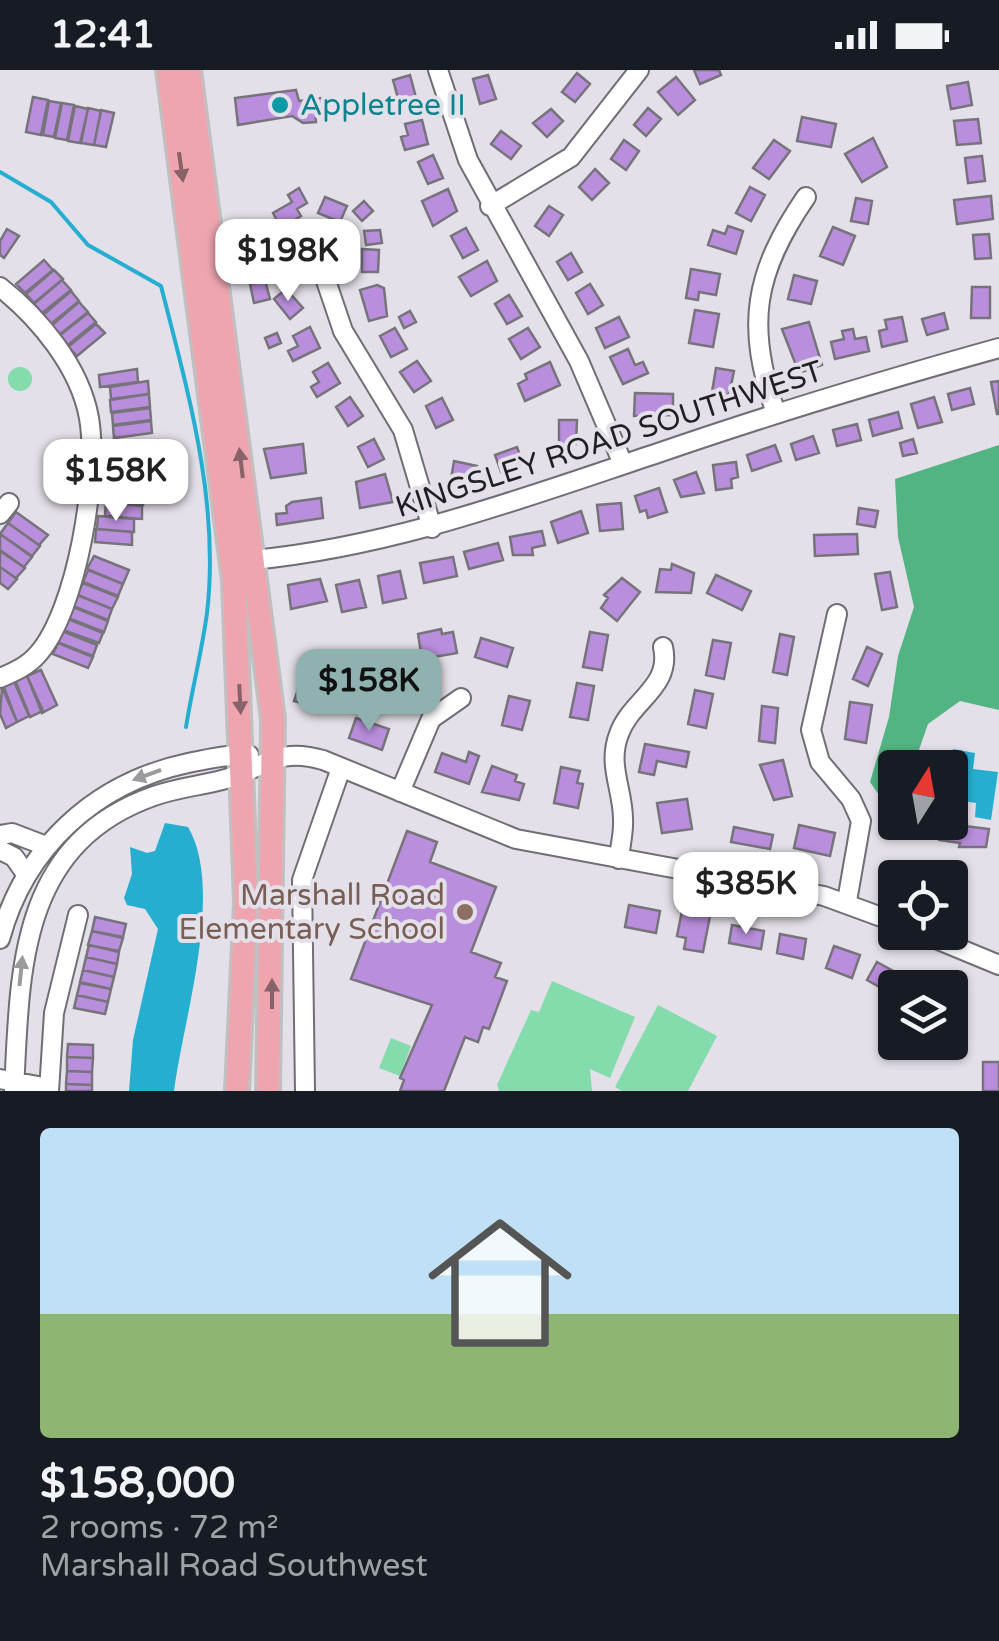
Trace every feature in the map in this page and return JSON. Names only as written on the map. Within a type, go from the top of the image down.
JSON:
[{"type":"main road","points":[[168,70],[243,561],[272,702],[268,1091]]},
{"type":"main road","points":[[189,70],[243,561],[246,902],[236,1091]]},
{"type":"street","points":[[438,70],[463,148],[490,206],[580,361],[623,464]]},
{"type":"street","points":[[490,206],[571,157],[640,70]]},
{"type":"street","points":[[776,413],[758,353],[758,302],[770,254],[806,197]]},
{"type":"street","points":[[320,263],[343,331],[402,430],[432,528]]},
{"type":"street","points":[[0,287],[25,307],[76,381],[89,418],[90,464],[76,571],[58,614],[40,652],[0,678]]},
{"type":"street","name":"KINGSLEY ROAD SOUTHWEST","points":[[243,561],[432,528],[776,413],[999,348]]},
{"type":"street","points":[[837,614],[811,730],[820,762],[851,799],[861,821],[847,902]]},
{"type":"street","points":[[619,859],[624,820],[614,772],[616,740],[630,712],[661,678],[663,647]]},
{"type":"street","points":[[400,792],[431,719],[461,698]]},
{"type":"street","points":[[0,939],[26,874],[46,846],[86,807],[144,774],[302,754],[516,839],[847,902],[878,915]]},
{"type":"street","points":[[78,915],[54,1013],[49,1083],[9,1079],[26,938],[38,906],[68,859],[101,825],[128,808],[243,764]]},
{"type":"street","points":[[305,1091],[300,892],[307,856],[341,768]]},
{"type":"street","points":[[0,835],[12,834],[46,846]]},
{"type":"street","points":[[0,850],[14,858],[26,874]]},
{"type":"street","points":[[963,950],[999,965]]},
{"type":"green space","points":[[20,367],[29,370],[29,388],[20,391],[11,388],[8,379],[11,370]]},
{"type":"green space","points":[[999,445],[999,710],[960,701],[928,724],[919,750],[879,750],[889,717],[898,656],[914,607],[898,537],[895,479]]},
{"type":"green space","points":[[878,755],[878,794],[870,782]]},
{"type":"green space","points":[[552,981],[635,1017],[610,1078],[590,1069],[592,1091],[499,1091],[497,1085],[531,1010],[539,1012]]},
{"type":"green space","points":[[658,1005],[717,1036],[688,1091],[622,1091],[615,1087]]},
{"type":"green space","points":[[391,1038],[411,1046],[400,1076],[379,1068]]},
{"type":"water","points":[[968,752],[975,753],[973,769],[998,772],[991,820],[975,817],[976,803],[968,802]]},
{"type":"water","points":[[165,823],[188,827],[198,854],[203,885],[198,956],[174,1091],[129,1091],[133,1040],[158,929],[145,909],[127,905],[124,898],[132,874],[130,847],[147,853],[155,851]]},
{"type":"building","points":[[694,70],[719,70],[721,75],[700,84]]},
{"type":"building","points":[[577,73],[590,84],[575,102],[562,92]]},
{"type":"building","points":[[410,75],[418,105],[401,109],[393,80]]},
{"type":"building","points":[[488,75],[496,99],[480,104],[473,79]]},
{"type":"building","points":[[676,77],[695,100],[678,115],[658,92]]},
{"type":"building","points":[[968,82],[972,105],[951,109],[947,86]]},
{"type":"building","name":"Appletree II","points":[[296,90],[299,101],[324,98],[325,110],[315,111],[316,122],[303,123],[292,116],[238,125],[235,98]]},
{"type":"building","points":[[33,97],[48,100],[41,135],[26,132]]},
{"type":"building","points":[[49,101],[61,103],[54,137],[43,135]]},
{"type":"building","points":[[62,103],[74,105],[67,140],[55,138]]},
{"type":"building","points":[[75,106],[88,109],[80,143],[68,141]]},
{"type":"building","points":[[88,108],[101,111],[94,145],[81,143]]},
{"type":"building","points":[[648,108],[661,119],[646,136],[634,125]]},
{"type":"building","points":[[551,109],[563,121],[547,137],[533,123]]},
{"type":"building","points":[[101,110],[114,113],[106,147],[94,145]]},
{"type":"building","points":[[802,117],[836,124],[831,147],[797,141]]},
{"type":"building","points":[[978,119],[981,143],[957,145],[954,121]]},
{"type":"building","points":[[422,120],[428,144],[405,150],[401,137],[408,135],[405,124]]},
{"type":"building","points":[[501,131],[521,146],[511,159],[491,144]]},
{"type":"building","points":[[873,138],[887,167],[862,182],[845,154]]},
{"type":"building","points":[[624,140],[639,151],[626,170],[611,159]]},
{"type":"building","points":[[774,140],[790,151],[769,179],[753,168]]},
{"type":"building","points":[[433,155],[443,178],[428,184],[418,162]]},
{"type":"building","points":[[982,156],[985,181],[968,183],[965,158]]},
{"type":"building","points":[[595,169],[609,183],[592,200],[579,187]]},
{"type":"building","points":[[750,187],[765,195],[751,221],[736,213]]},
{"type":"building","points":[[299,188],[307,203],[297,209],[301,216],[281,228],[273,213],[292,202],[288,195]]},
{"type":"building","points":[[448,189],[457,211],[433,226],[422,201]]},
{"type":"building","points":[[991,196],[993,219],[957,224],[954,200]]},
{"type":"building","points":[[325,197],[347,206],[340,222],[318,213]]},
{"type":"building","points":[[856,198],[872,201],[868,224],[851,221]]},
{"type":"building","points":[[364,201],[373,211],[362,221],[353,211]]},
{"type":"building","points":[[549,206],[563,215],[549,236],[535,226]]},
{"type":"building","points":[[250,221],[262,227],[256,239],[245,233]]},
{"type":"building","points":[[728,226],[743,231],[736,254],[708,245],[713,230],[725,234]]},
{"type":"building","points":[[833,227],[855,236],[843,265],[820,256]]},
{"type":"building","points":[[466,228],[478,250],[463,258],[451,236]]},
{"type":"building","points":[[7,229],[19,236],[4,258],[0,255],[0,241]]},
{"type":"building","points":[[380,230],[382,243],[366,245],[364,231]]},
{"type":"building","points":[[989,234],[991,258],[975,259],[973,235]]},
{"type":"building","points":[[260,245],[279,248],[274,272],[256,268]]},
{"type":"building","points":[[362,249],[379,250],[378,272],[362,272]]},
{"type":"building","points":[[571,253],[582,272],[568,280],[557,262]]},
{"type":"building","points":[[44,260],[53,270],[25,293],[16,284]]},
{"type":"building","points":[[487,261],[497,281],[471,296],[459,277]]},
{"type":"building","points":[[691,269],[720,274],[716,295],[699,292],[698,300],[686,298]]},
{"type":"building","points":[[54,270],[63,279],[34,303],[26,294]]},
{"type":"building","points":[[794,275],[817,281],[811,304],[788,299]]},
{"type":"building","points":[[62,280],[71,290],[42,313],[34,304]]},
{"type":"building","points":[[265,280],[270,299],[254,303],[250,284]]},
{"type":"building","points":[[590,284],[603,305],[588,314],[576,293]]},
{"type":"building","points":[[377,285],[384,288],[387,316],[369,321],[360,290]]},
{"type":"building","points":[[972,287],[990,287],[990,318],[971,318]]},
{"type":"building","points":[[286,289],[303,308],[290,319],[274,299]]},
{"type":"building","points":[[71,291],[79,301],[51,324],[43,315]]},
{"type":"building","points":[[509,295],[522,316],[507,324],[495,304]]},
{"type":"building","points":[[79,302],[88,312],[59,335],[51,326]]},
{"type":"building","points":[[695,310],[719,314],[713,347],[689,343]]},
{"type":"building","points":[[410,311],[416,322],[404,328],[399,317]]},
{"type":"building","points":[[88,313],[96,322],[68,345],[59,336]]},
{"type":"building","points":[[944,313],[948,329],[927,335],[922,319]]},
{"type":"building","points":[[619,317],[629,337],[605,348],[596,328]]},
{"type":"building","points":[[902,317],[907,341],[882,347],[879,331],[887,329],[885,320]]},
{"type":"building","points":[[809,322],[822,365],[799,373],[782,329]]},
{"type":"building","points":[[96,324],[105,333],[77,356],[68,347]]},
{"type":"building","points":[[310,327],[320,348],[293,361],[288,351],[298,346],[293,336]]},
{"type":"building","points":[[395,328],[407,349],[391,357],[380,336]]},
{"type":"building","points":[[528,328],[540,347],[521,359],[509,339]]},
{"type":"building","points":[[853,329],[855,339],[866,337],[869,351],[835,359],[831,342],[844,339],[842,331]]},
{"type":"building","points":[[277,333],[281,343],[269,348],[265,338]]},
{"type":"building","points":[[628,349],[635,365],[643,362],[648,373],[623,384],[610,357]]},
{"type":"building","points":[[417,361],[431,381],[414,392],[400,372]]},
{"type":"building","points":[[550,362],[560,385],[525,401],[518,384],[527,379],[525,374]]},
{"type":"building","points":[[328,363],[340,383],[317,397],[311,387],[319,382],[313,372]]},
{"type":"building","points":[[716,368],[734,371],[729,395],[712,392]]},
{"type":"building","points":[[137,369],[138,382],[100,387],[99,375]]},
{"type":"building","points":[[148,381],[149,394],[111,399],[110,387]]},
{"type":"building","points":[[999,381],[999,414],[997,414],[991,382]]},
{"type":"building","points":[[970,388],[974,404],[952,410],[948,394]]},
{"type":"building","points":[[635,393],[673,394],[673,415],[634,416]]},
{"type":"building","points":[[149,394],[150,407],[111,412],[110,400]]},
{"type":"building","points":[[350,397],[363,416],[348,426],[336,407]]},
{"type":"building","points":[[934,397],[942,422],[918,428],[911,404]]},
{"type":"building","points":[[442,398],[453,420],[436,428],[426,406]]},
{"type":"building","points":[[150,408],[151,420],[113,425],[112,413]]},
{"type":"building","points":[[898,412],[902,428],[873,436],[869,420]]},
{"type":"building","points":[[559,420],[577,420],[576,444],[559,444]]},
{"type":"building","points":[[151,421],[152,433],[114,438],[113,426]]},
{"type":"building","points":[[857,424],[861,440],[837,446],[833,430]]},
{"type":"building","points":[[813,436],[819,453],[796,460],[791,444]]},
{"type":"building","points":[[374,439],[384,459],[368,467],[358,447]]},
{"type":"building","points":[[913,439],[917,453],[903,456],[900,443]]},
{"type":"building","points":[[303,444],[306,473],[271,478],[264,449]]},
{"type":"building","points":[[775,445],[781,461],[752,471],[747,455]]},
{"type":"building","points":[[517,447],[523,464],[501,472],[495,455]]},
{"type":"building","points":[[101,461],[137,465],[137,477],[99,474]]},
{"type":"building","points":[[454,461],[477,466],[474,483],[451,479]]},
{"type":"building","points":[[736,462],[738,477],[731,479],[732,488],[716,490],[713,465]]},
{"type":"building","points":[[696,472],[704,493],[681,497],[674,480]]},
{"type":"building","points":[[385,474],[393,502],[360,508],[356,482]]},
{"type":"building","points":[[109,476],[145,479],[145,492],[108,489]]},
{"type":"building","points":[[659,488],[667,512],[648,518],[646,510],[640,512],[635,496]]},
{"type":"building","points":[[108,489],[144,493],[143,505],[106,502]]},
{"type":"building","points":[[321,498],[323,518],[277,525],[276,514],[287,513],[286,506],[292,502]]},
{"type":"building","points":[[106,502],[142,506],[142,519],[105,516]]},
{"type":"building","points":[[621,503],[623,529],[600,531],[597,505]]},
{"type":"building","points":[[859,508],[878,511],[875,527],[857,524]]},
{"type":"building","points":[[581,511],[588,533],[558,543],[551,522]]},
{"type":"building","points":[[16,512],[48,535],[39,545],[8,523]]},
{"type":"building","points":[[98,516],[134,519],[134,532],[97,529]]},
{"type":"building","points":[[8,523],[40,546],[32,556],[0,534]]},
{"type":"building","points":[[96,529],[132,532],[132,545],[95,542]]},
{"type":"building","points":[[542,531],[545,545],[532,548],[533,555],[513,555],[510,537]]},
{"type":"building","points":[[0,534],[32,557],[24,567],[0,550]]},
{"type":"building","points":[[857,534],[858,554],[815,556],[814,535]]},
{"type":"building","points":[[498,543],[503,560],[469,569],[464,552]]},
{"type":"building","points":[[0,551],[25,568],[16,578],[0,567]]},
{"type":"building","points":[[94,556],[129,570],[123,584],[87,569]]},
{"type":"building","points":[[453,557],[457,576],[424,583],[420,563]]},
{"type":"building","points":[[672,564],[694,573],[691,593],[656,592],[660,569],[671,570]]},
{"type":"building","points":[[0,567],[17,579],[8,589],[0,583]]},
{"type":"building","points":[[88,570],[123,584],[118,596],[83,582]]},
{"type":"building","points":[[400,571],[406,598],[383,603],[378,576]]},
{"type":"building","points":[[890,572],[897,607],[882,610],[875,574]]},
{"type":"building","points":[[716,575],[751,591],[742,610],[707,593]]},
{"type":"building","points":[[622,578],[640,592],[617,621],[601,608],[608,598],[604,595]]},
{"type":"building","points":[[320,579],[327,601],[291,609],[288,585]]},
{"type":"building","points":[[359,580],[366,607],[342,612],[336,585]]},
{"type":"building","points":[[83,583],[118,597],[112,609],[77,595]]},
{"type":"building","points":[[78,595],[112,609],[108,620],[73,606]]},
{"type":"building","points":[[73,607],[108,621],[104,632],[68,618]]},
{"type":"building","points":[[68,619],[103,633],[99,643],[63,630]]},
{"type":"building","points":[[441,629],[442,634],[453,632],[457,653],[422,659],[418,634]]},
{"type":"building","points":[[62,631],[97,645],[93,656],[57,642]]},
{"type":"building","points":[[590,632],[608,635],[602,670],[583,667]]},
{"type":"building","points":[[780,634],[794,637],[787,675],[773,672]]},
{"type":"building","points":[[481,638],[513,648],[507,667],[475,657]]},
{"type":"building","points":[[713,640],[731,643],[724,679],[706,675]]},
{"type":"building","points":[[58,643],[93,657],[88,668],[53,654]]},
{"type":"building","points":[[867,647],[882,654],[868,686],[853,679]]},
{"type":"building","points":[[384,661],[406,670],[394,701],[372,693]]},
{"type":"building","points":[[41,670],[57,705],[42,713],[27,676]]},
{"type":"building","points":[[27,676],[43,711],[30,717],[15,680]]},
{"type":"building","points":[[14,681],[29,716],[17,722],[3,685]]},
{"type":"building","points":[[301,681],[341,694],[335,711],[294,701]]},
{"type":"building","points":[[577,683],[594,686],[588,720],[570,717]]},
{"type":"building","points":[[2,687],[17,722],[6,728],[0,714]]},
{"type":"building","points":[[695,690],[713,694],[706,728],[688,724]]},
{"type":"building","points":[[509,696],[530,701],[522,730],[502,725]]},
{"type":"building","points":[[850,702],[872,705],[866,743],[845,739]]},
{"type":"building","points":[[762,706],[778,708],[775,743],[759,741]]},
{"type":"building","points":[[356,718],[389,729],[382,750],[349,738]]},
{"type":"building","points":[[645,744],[689,752],[686,767],[657,761],[654,775],[639,772]]},
{"type":"building","points":[[469,752],[479,756],[469,784],[435,772],[442,753],[466,762]]},
{"type":"building","points":[[783,760],[792,796],[774,800],[760,765]]},
{"type":"building","points":[[492,766],[517,775],[515,781],[524,784],[519,800],[482,792]]},
{"type":"building","points":[[561,767],[580,771],[577,783],[583,784],[578,808],[554,803]]},
{"type":"building","points":[[687,799],[692,829],[662,833],[657,803]]},
{"type":"building","points":[[799,825],[835,833],[830,856],[794,848]]},
{"type":"building","points":[[968,826],[989,829],[986,847],[959,847],[960,843],[939,840],[968,840]]},
{"type":"building","points":[[734,827],[773,835],[770,849],[731,842]]},
{"type":"building","points":[[407,831],[437,842],[430,862],[496,887],[471,952],[501,963],[495,977],[507,981],[489,1029],[483,1027],[478,1042],[465,1037],[444,1091],[400,1091],[404,1080],[400,1078],[432,1005],[351,979]]},
{"type":"building","points":[[629,905],[660,911],[656,933],[625,927]]},
{"type":"building","points":[[682,911],[710,916],[703,952],[684,949],[686,938],[677,936]]},
{"type":"building","points":[[95,917],[126,924],[123,937],[92,931]]},
{"type":"building","points":[[732,925],[764,931],[761,949],[729,943]]},
{"type":"building","points":[[92,931],[123,938],[119,951],[88,945]]},
{"type":"building","points":[[780,934],[806,939],[803,959],[777,953]]},
{"type":"building","points":[[89,945],[119,952],[117,964],[86,957]]},
{"type":"building","points":[[834,946],[860,955],[852,978],[826,968]]},
{"type":"building","points":[[86,957],[117,964],[114,977],[83,970]]},
{"type":"building","points":[[877,962],[891,970],[878,970],[878,986],[867,980]]},
{"type":"building","points":[[83,970],[114,977],[111,989],[80,982]]},
{"type":"building","points":[[80,983],[111,989],[108,1002],[77,995]]},
{"type":"building","points":[[77,995],[108,1002],[105,1014],[74,1008]]},
{"type":"building","points":[[68,1044],[93,1045],[93,1058],[67,1057]]},
{"type":"building","points":[[67,1057],[93,1058],[92,1072],[67,1071]]},
{"type":"building","points":[[983,1062],[999,1062],[999,1091],[983,1091]]},
{"type":"building","points":[[67,1071],[92,1072],[92,1085],[66,1084]]},
{"type":"building","points":[[66,1084],[92,1085],[92,1091],[66,1091]]},
{"type":"waterway","points":[[0,172],[51,202],[88,245],[161,286],[199,448],[209,530],[207,613],[186,727]]},
{"type":"place","name":"Appletree II","points":[[280,105]]},
{"type":"place","name":"Marshall Road Elementary School","points":[[465,912]]}]
